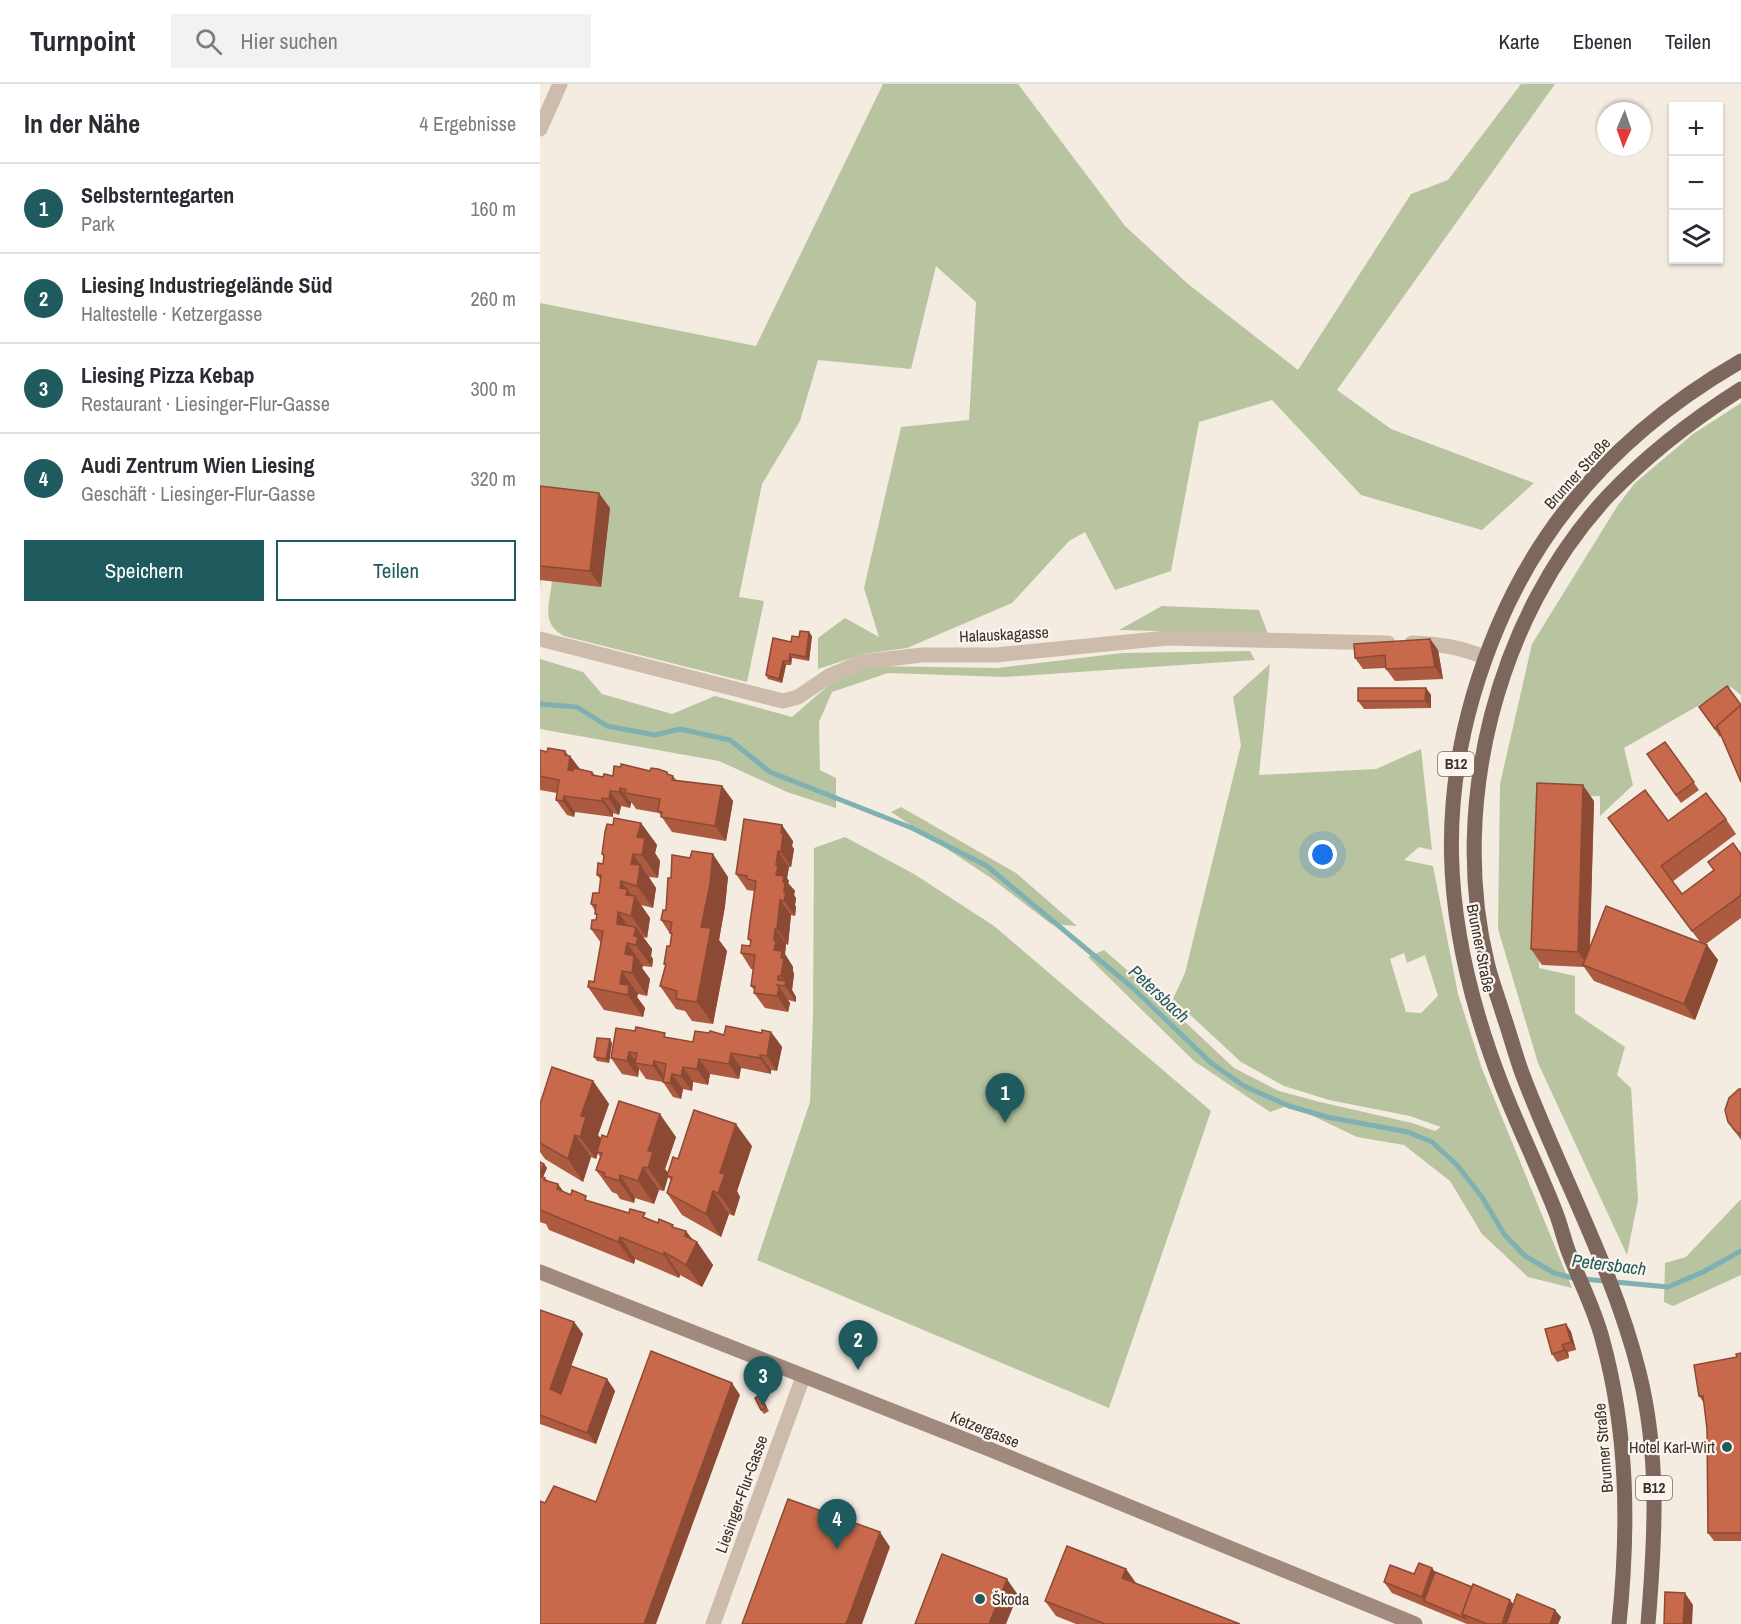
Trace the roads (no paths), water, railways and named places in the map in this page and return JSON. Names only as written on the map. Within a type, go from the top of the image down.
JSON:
[{"type":"main road","name":"Brunner Straße","points":[[1619,1624],[1624,1575],[1626,1512],[1622,1431],[1610,1367],[1588,1294],[1502,1085],[1468,985],[1453,897],[1451,836],[1455,770],[1466,719],[1485,657],[1514,590],[1537,550],[1569,505],[1603,467],[1643,429],[1680,400],[1741,361]]},
{"type":"main road","name":"Brunner Straße","points":[[1648,1624],[1654,1543],[1652,1443],[1639,1372],[1616,1296],[1522,1073],[1487,962],[1478,911],[1475,863],[1476,813],[1481,764],[1490,721],[1514,650],[1530,613],[1567,549],[1606,498],[1633,471],[1669,439],[1709,409],[1741,389]]},
{"type":"main road","name":"Ketzergasse","points":[[540,1272],[988,1449],[1415,1624]]},
{"type":"street","points":[[540,129],[560,84]]},
{"type":"street","name":"Halauskagasse","points":[[540,639],[783,701],[798,697],[830,676],[862,662],[922,655],[996,655],[1167,638],[1434,644],[1460,647],[1485,657]]},
{"type":"street","name":"Liesinger-Flur-Gasse","points":[[713,1624],[803,1377]]},
{"type":"waterway","name":"Petersbach","points":[[540,704],[577,707],[607,726],[655,735],[680,729],[730,740],[770,772],[912,828],[987,866],[1133,988],[1211,1063],[1244,1086],[1289,1106],[1327,1117],[1408,1132],[1432,1142],[1457,1165],[1482,1197],[1504,1234],[1525,1256],[1554,1273],[1573,1278],[1668,1287],[1703,1272],[1741,1251]]},
{"type":"place","name":"Selbsterntegarten","points":[[1005,1123]]},
{"type":"place","name":"Liesing Industriegelände Süd","points":[[858,1370]]},
{"type":"place","name":"Liesing Pizza Kebap","points":[[763,1406]]},
{"type":"place","name":"Hotel Karl-Wirt","points":[[1727,1447]]},
{"type":"place","name":"Audi Zentrum Wien Liesing","points":[[837,1549]]},
{"type":"place","name":"Škoda","points":[[980,1599]]}]
